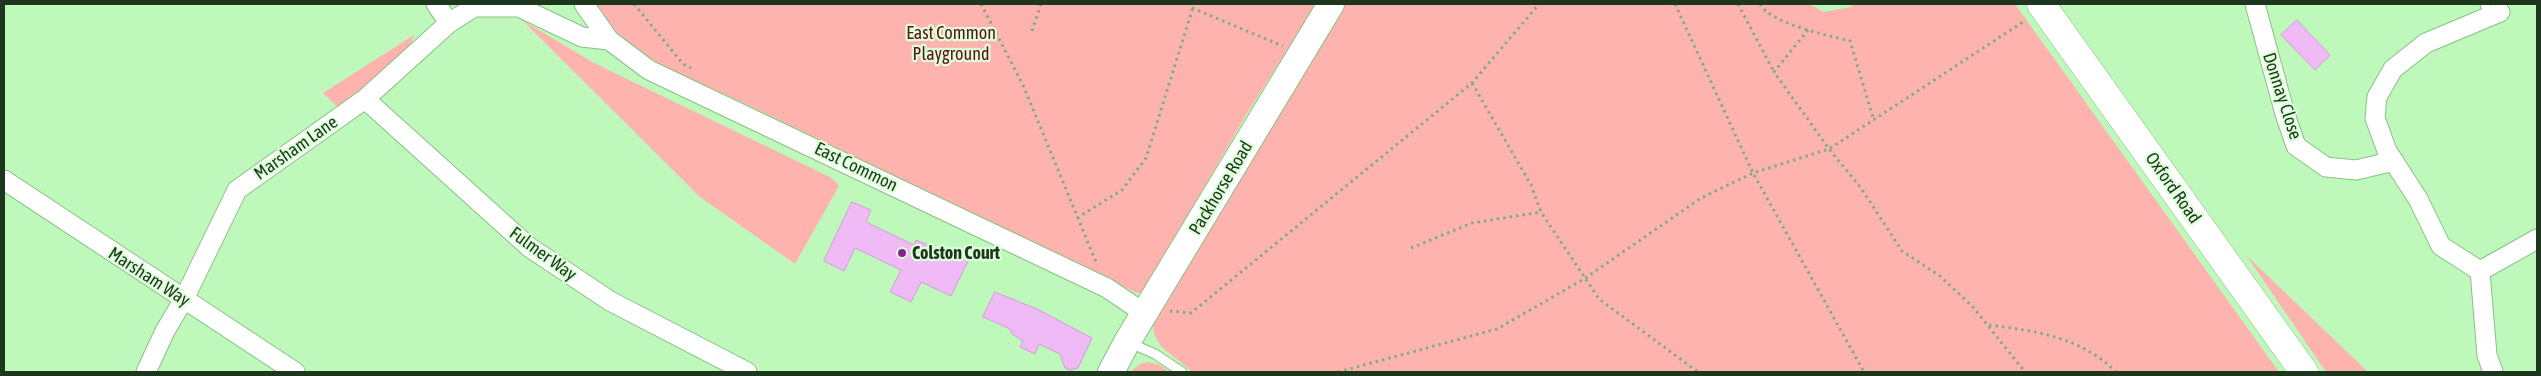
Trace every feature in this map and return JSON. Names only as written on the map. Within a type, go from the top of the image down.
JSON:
[{"type":"main road","name":"Packhorse Road","points":[[1111,372],[1144,313],[1332,4]]},
{"type":"main road","name":"Oxford Road","points":[[2046,10],[2304,372]]},
{"type":"street","points":[[436,4],[449,24]]},
{"type":"street","name":"East Common","points":[[584,4],[609,40],[649,70],[1107,288],[1144,313]]},
{"type":"street","name":"Donnay Close","points":[[2255,4],[2284,114],[2296,146],[2326,168],[2356,170],[2394,161]]},
{"type":"street","points":[[520,5],[582,38],[609,40]]},
{"type":"street","name":"Marsham Lane","points":[[146,372],[237,190],[365,99],[449,24],[474,7],[520,5]]},
{"type":"street","points":[[2480,271],[2441,246],[2418,199],[2388,151],[2375,118],[2377,98],[2393,69],[2426,43],[2491,11]]},
{"type":"street","name":"Fulmer Way","points":[[365,99],[529,247],[610,301],[747,372]]},
{"type":"street","name":"Marsham Way","points":[[4,180],[295,372]]},
{"type":"street","points":[[2480,271],[2537,239]]},
{"type":"street","points":[[2480,271],[2488,354],[2493,372]]},
{"type":"lane","points":[[1127,342],[1155,354],[1182,372]]},
{"type":"path","points":[[634,4],[683,64],[692,68]]},
{"type":"path","points":[[981,4],[1020,79],[1107,288]]},
{"type":"path","points":[[1032,30],[1041,4]]},
{"type":"path","points":[[1078,218],[1122,190],[1146,158],[1194,4]]},
{"type":"path","points":[[1144,313],[1192,313],[1472,83],[1539,4]]},
{"type":"path","points":[[1675,4],[1753,173],[1864,372]]},
{"type":"path","points":[[1738,4],[1774,72],[1829,149],[1861,188],[1902,251],[1940,276],[1973,307],[2025,372]]},
{"type":"path","points":[[1760,4],[1764,11],[1808,30],[1850,41],[1874,120]]},
{"type":"path","points":[[1192,8],[1302,54]]},
{"type":"path","points":[[1338,372],[1497,329],[1584,279],[1701,198],[1753,173],[1829,149],[2029,18],[2046,10]]},
{"type":"path","points":[[1774,72],[1808,30]]},
{"type":"path","points":[[1472,83],[1531,185],[1540,212],[1599,299],[1697,372]]},
{"type":"path","points":[[1410,248],[1472,223],[1540,212]]},
{"type":"path","points":[[1989,325],[2042,332],[2074,344],[2108,364],[2116,372]]},
{"type":"green space","name":"East Common Playground","points":[[596,4],[1316,4],[1246,115],[1143,292],[1137,293],[748,105],[651,61],[617,33]]},
{"type":"green space","points":[[1340,4],[1809,4],[1824,12],[1851,7],[1853,4],[2015,4],[2279,372],[1192,372],[1160,344],[1153,330],[1153,320]]},
{"type":"green space","points":[[522,20],[594,63],[832,178],[839,186],[795,264],[700,197]]},
{"type":"green space","points":[[414,35],[408,54],[340,109],[323,93]]},
{"type":"green space","points":[[2246,255],[2368,372],[2326,372]]},
{"type":"green space","points":[[1148,362],[1160,365],[1169,372],[1130,372],[1140,364]]},
{"type":"building","points":[[2297,20],[2330,55],[2315,70],[2281,35]]},
{"type":"building","name":"Colston Court","points":[[852,202],[871,210],[866,222],[914,245],[916,240],[946,253],[948,250],[969,259],[951,296],[921,282],[911,302],[890,292],[901,270],[855,248],[844,271],[824,261]]},
{"type":"building","points":[[995,292],[1037,309],[1092,338],[1078,368],[1070,370],[1065,368],[1060,354],[1039,344],[1035,354],[1020,347],[1023,341],[1012,334],[1010,329],[983,317]]},
{"type":"place","name":"Colston Court","points":[[902,253]]}]
